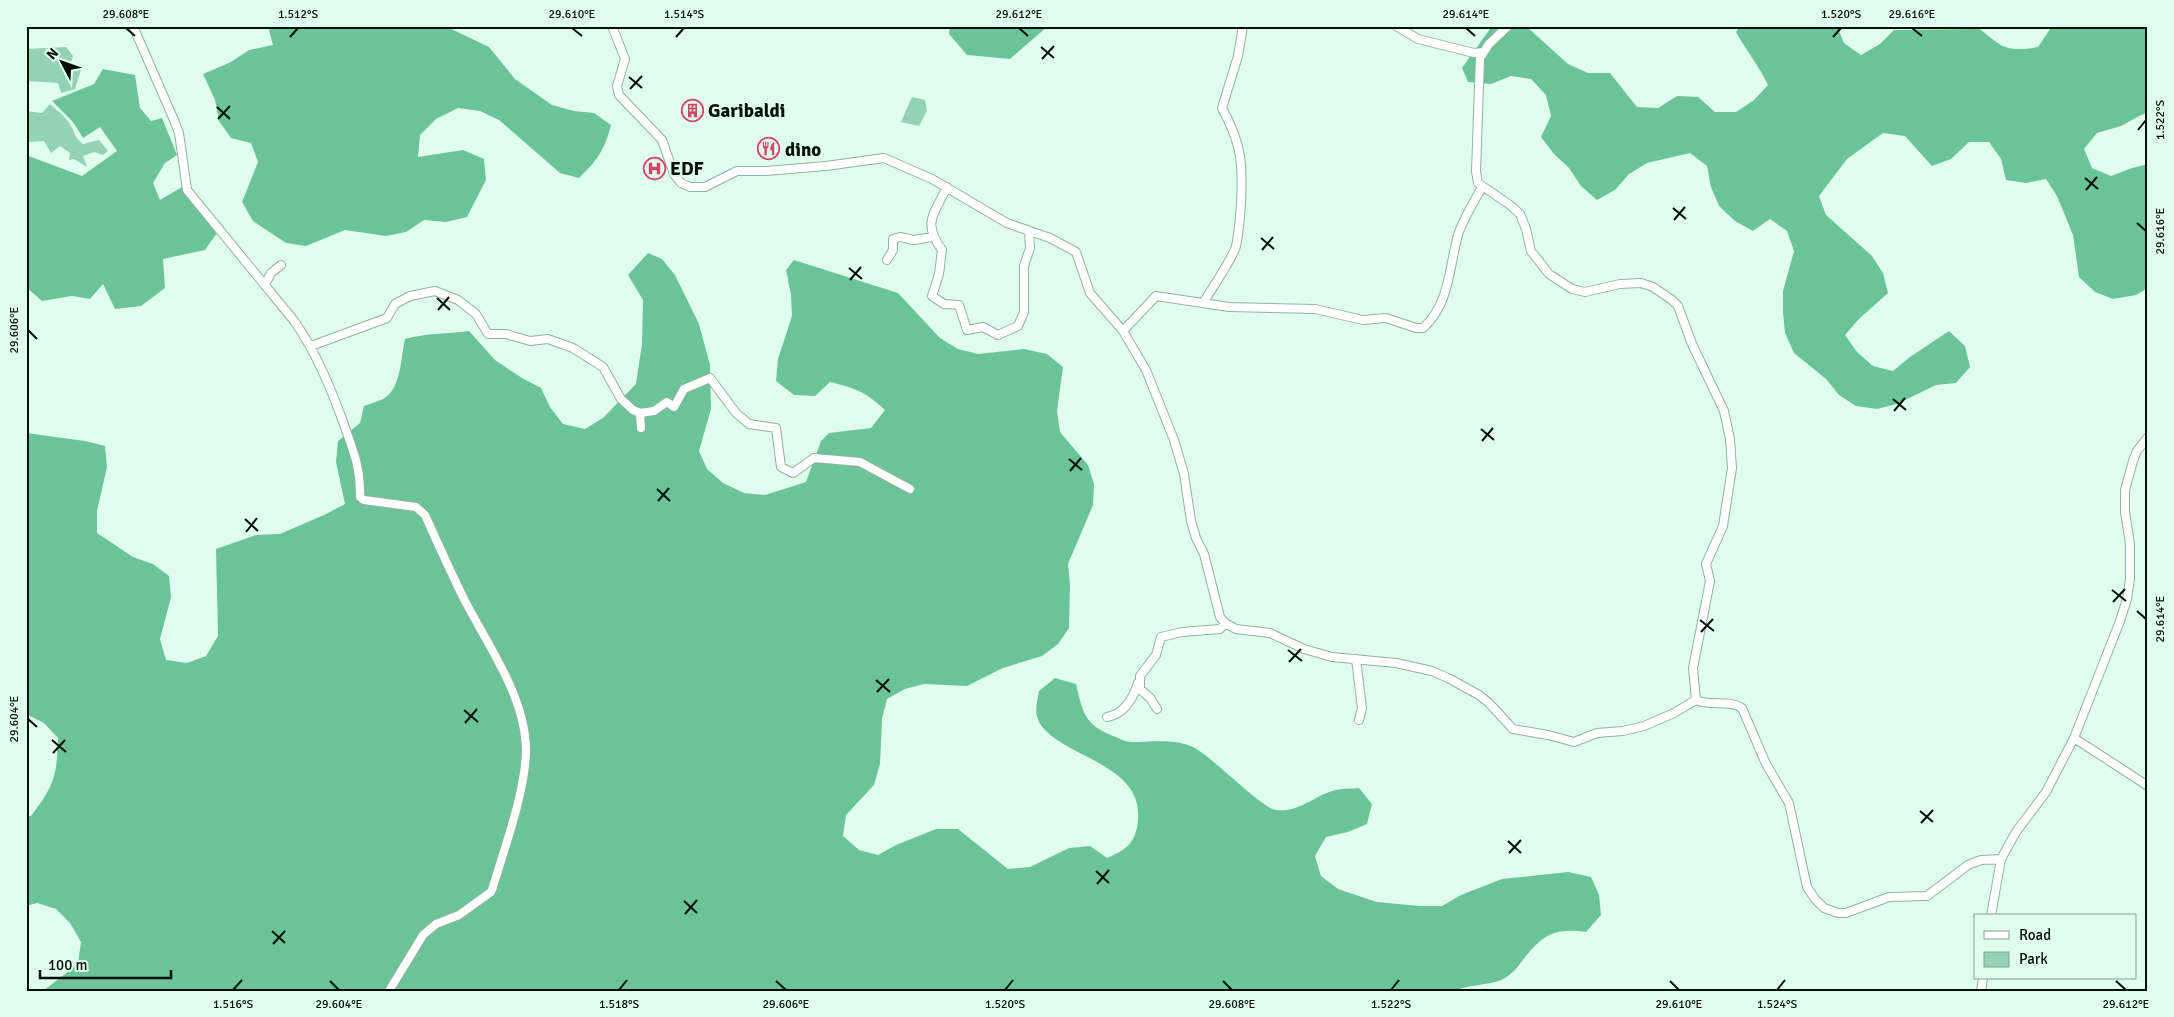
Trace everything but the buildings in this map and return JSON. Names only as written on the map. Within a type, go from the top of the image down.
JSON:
[{"type":"street","points":[[133,26],[179,133],[187,190],[295,322],[311,346],[325,374],[359,465],[360,497],[364,500],[416,507],[425,515],[464,599],[511,689],[525,738],[524,768],[520,792],[491,892],[464,912],[436,924],[423,935],[388,991]]},
{"type":"street","points":[[612,26],[625,58],[617,86],[619,95],[662,140],[674,174],[681,184],[697,188],[706,186],[737,171],[816,167],[884,158],[924,175],[1007,223],[1050,238],[1076,252],[1090,293],[1123,331],[1146,370],[1174,440],[1184,474],[1193,529],[1204,554],[1220,617],[1225,623],[1236,629],[1270,633],[1319,654],[1396,663],[1432,672],[1457,682],[1479,695],[1489,702],[1515,730],[1574,742],[1597,734],[1644,726],[1674,713],[1696,700],[1705,703],[1728,703],[1742,708],[1766,764],[1789,803],[1807,887],[1815,899],[1829,910],[1838,913],[1846,913],[1889,897],[1927,896],[1968,866],[1981,860],[2001,859]]},
{"type":"street","points":[[1203,303],[1236,248],[1241,212],[1243,169],[1239,148],[1222,108],[1238,56],[1243,26]]},
{"type":"street","points":[[1396,26],[1418,39],[1474,53],[1483,52]]},
{"type":"street","points":[[1508,26],[1483,52],[1480,58],[1477,180],[1482,187],[1510,205],[1520,214],[1531,251],[1549,274],[1572,289],[1585,292],[1620,284],[1642,284],[1653,287],[1672,300],[1678,306],[1692,344],[1724,411],[1730,439],[1732,468],[1723,526],[1706,564],[1710,581],[1694,661],[1693,681],[1696,700]]},
{"type":"street","points":[[946,187],[930,219],[932,237],[942,250],[939,274],[932,296],[944,304],[959,305],[967,330],[983,327],[998,335],[1018,326],[1024,312],[1024,266],[1030,248],[1029,232]]},
{"type":"street","points":[[1123,331],[1154,296],[1261,309],[1315,309],[1363,320],[1386,318],[1416,328],[1423,328],[1439,308],[1445,295],[1458,234],[1482,187]]},
{"type":"street","points":[[887,260],[893,250],[893,239],[900,237],[914,240],[932,237]]},
{"type":"street","points":[[265,285],[271,273],[282,265]]},
{"type":"street","points":[[311,346],[388,318],[394,304],[410,296],[435,291],[458,300],[476,314],[488,334],[506,334],[530,342],[548,339],[573,348],[603,367],[621,399],[632,410],[640,414],[654,411],[667,402],[674,407],[684,389],[710,378],[736,413],[749,424],[776,428],[781,467],[794,473],[814,458],[860,462],[910,489]]},
{"type":"street","points":[[640,414],[641,428]]},
{"type":"street","points":[[1991,914],[2001,859],[2016,832],[2046,792],[2074,738],[2127,599],[2130,579],[2130,544],[2125,512],[2125,490],[2133,461],[2148,437]]},
{"type":"street","points":[[1107,717],[1119,712],[1133,698],[1140,676],[1156,655],[1161,638],[1182,632],[1220,629],[1225,623]]},
{"type":"street","points":[[1356,659],[1362,708],[1358,720]]},
{"type":"street","points":[[1140,676],[1140,689],[1157,709]]},
{"type":"street","points":[[2074,738],[2148,786]]},
{"type":"green space","points":[[268,26],[445,26],[489,47],[515,79],[552,105],[574,111],[594,113],[611,125],[609,133],[600,154],[579,178],[560,173],[499,120],[480,111],[458,108],[436,119],[420,135],[418,157],[463,150],[484,159],[486,180],[467,217],[446,222],[424,220],[406,232],[386,236],[345,230],[306,246],[286,243],[253,221],[242,202],[258,162],[251,143],[231,138],[219,121],[215,100],[203,74],[231,62],[249,50],[273,45]]},
{"type":"green space","points":[[950,26],[1048,26],[1010,59],[967,55],[949,34]]},
{"type":"green space","points":[[1492,26],[1526,26],[1568,64],[1588,73],[1610,73],[1637,107],[1658,108],[1677,96],[1698,97],[1715,112],[1736,112],[1754,100],[1768,85],[1736,32],[1740,26],[1837,26],[1844,43],[1861,55],[1880,44],[1894,30],[1980,29],[2001,45],[2020,49],[2038,47],[2050,29],[2048,26],[2148,26],[2148,113],[2121,126],[2097,133],[2084,149],[2092,168],[2111,176],[2148,164],[2148,288],[2136,295],[2113,299],[2095,292],[2079,277],[2073,235],[2057,196],[2046,179],[2026,183],[2006,180],[2001,159],[1989,142],[1969,142],[1951,159],[1932,166],[1905,136],[1883,133],[1847,159],[1819,196],[1826,215],[1872,256],[1883,273],[1888,293],[1859,319],[1845,335],[1857,352],[1873,366],[1893,371],[1910,357],[1949,331],[1965,346],[1970,367],[1956,383],[1936,385],[1897,404],[1877,409],[1856,406],[1839,395],[1826,379],[1794,353],[1785,333],[1783,291],[1794,251],[1787,231],[1770,219],[1753,231],[1735,221],[1719,206],[1711,187],[1707,166],[1690,153],[1647,163],[1629,174],[1615,190],[1597,200],[1581,186],[1569,168],[1554,154],[1541,137],[1551,116],[1546,95],[1531,79],[1511,76],[1491,84],[1468,82],[1462,68]]},
{"type":"green space","points":[[66,47],[73,56],[70,66],[81,70],[75,89],[61,93],[58,83],[26,81],[26,49]]},
{"type":"green space","points":[[103,69],[135,75],[140,108],[151,121],[162,118],[177,155],[165,163],[153,183],[160,200],[182,187],[217,233],[205,250],[163,259],[165,288],[141,306],[115,309],[103,284],[90,299],[72,296],[42,301],[26,287],[26,155],[82,176],[117,151],[100,127],[83,138],[73,122],[52,101],[94,84]]},
{"type":"green space","points":[[912,97],[925,100],[927,111],[919,126],[901,122]]},
{"type":"green space","points":[[50,104],[67,120],[77,138],[83,144],[99,140],[108,151],[103,155],[94,152],[83,156],[87,167],[74,159],[69,160],[70,153],[60,146],[51,153],[44,141],[26,142],[26,111],[42,113]]},
{"type":"green space","points":[[648,253],[662,259],[675,275],[699,324],[710,365],[711,409],[699,451],[707,469],[723,483],[744,493],[765,495],[806,482],[821,441],[829,433],[871,428],[885,410],[866,395],[839,384],[830,382],[815,396],[794,395],[776,381],[778,359],[792,316],[791,295],[786,270],[794,260],[898,293],[940,338],[958,349],[978,354],[1024,349],[1047,354],[1063,367],[1057,411],[1060,432],[1088,465],[1094,484],[1093,505],[1068,564],[1070,584],[1069,628],[1058,644],[1042,656],[1003,668],[967,686],[924,684],[905,689],[887,699],[882,719],[880,764],[874,785],[846,815],[843,836],[859,850],[878,855],[896,845],[936,829],[958,829],[1008,869],[1030,867],[1069,848],[1090,846],[1107,858],[1125,849],[1135,835],[1138,820],[1137,802],[1130,788],[1104,766],[1057,740],[1045,730],[1039,721],[1036,707],[1039,691],[1055,678],[1076,684],[1086,716],[1090,722],[1103,732],[1129,742],[1172,742],[1195,748],[1249,793],[1276,810],[1292,809],[1328,792],[1359,788],[1372,804],[1367,824],[1348,832],[1326,837],[1315,856],[1321,876],[1338,889],[1377,902],[1442,906],[1461,895],[1502,879],[1568,872],[1591,877],[1599,895],[1601,915],[1586,932],[1563,931],[1543,939],[1531,950],[1514,971],[1501,980],[1455,991],[43,991],[78,964],[81,942],[70,923],[56,909],[37,903],[26,906],[26,816],[31,816],[45,796],[53,780],[57,762],[58,738],[44,723],[26,714],[26,433],[85,441],[105,446],[107,467],[97,511],[97,533],[133,557],[153,564],[169,576],[171,597],[160,639],[166,660],[187,663],[206,656],[218,636],[216,549],[256,535],[280,534],[345,504],[336,462],[338,441],[360,423],[364,406],[386,397],[395,386],[400,371],[405,339],[469,331],[495,360],[541,388],[550,407],[563,424],[585,429],[603,418],[636,384],[642,344],[643,300],[628,275]]},
{"type":"place","name":"Garibaldi","points":[[692,110]]},
{"type":"place","name":"dino","points":[[769,149]]},
{"type":"place","name":"EDF","points":[[654,168]]}]
